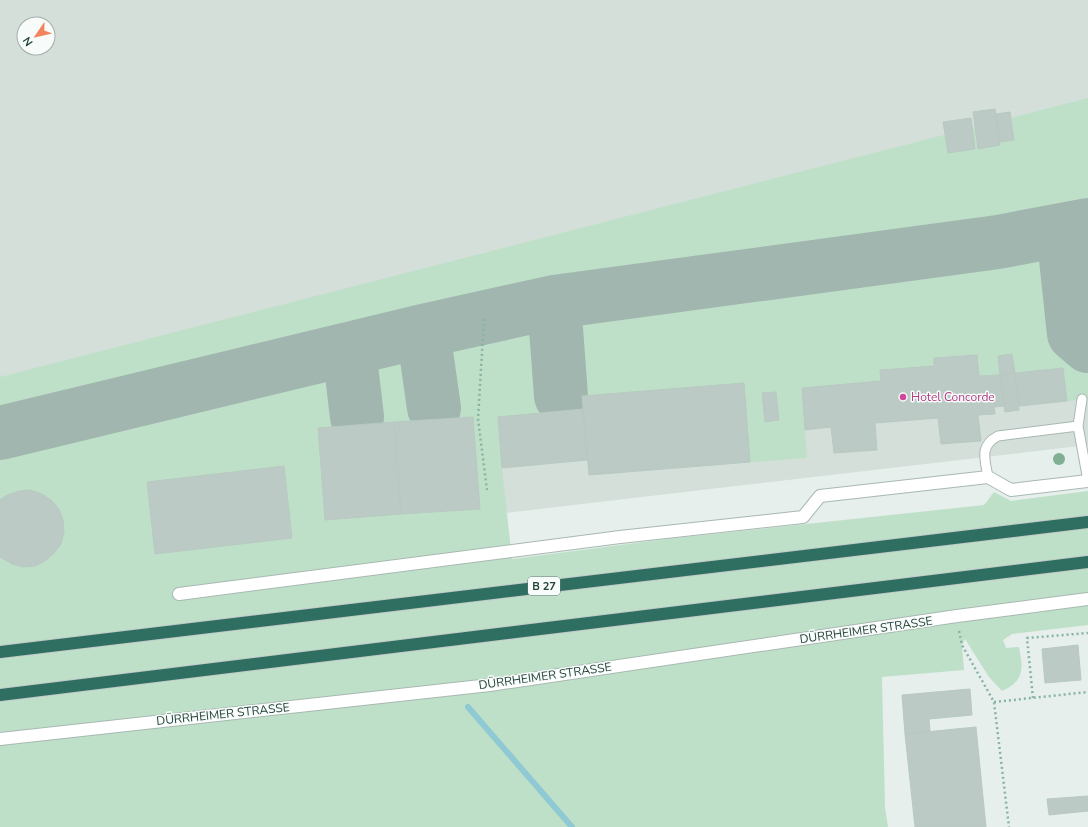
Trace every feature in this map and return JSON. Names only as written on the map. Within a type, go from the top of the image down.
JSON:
[{"type":"highway","name":"B 27","points":[[0,652],[1088,522]]},
{"type":"highway","points":[[0,695],[1088,562]]},
{"type":"street","points":[[178,594],[620,537],[803,517],[820,496],[988,477],[1011,490],[1088,481]]},
{"type":"street","name":"DÜRRHEIMER STRASSE","points":[[0,739],[490,685],[957,616],[1088,599]]},
{"type":"lane","points":[[1082,399],[1078,426],[1088,481]]},
{"type":"lane","points":[[988,477],[984,452],[989,441],[998,436],[1078,426]]},
{"type":"path","points":[[484,319],[478,419],[487,490]]},
{"type":"path","points":[[957,616],[962,645],[994,702],[1009,827]]},
{"type":"path","points":[[1033,698],[1027,638],[1088,632]]},
{"type":"path","points":[[994,702],[1088,692]]},
{"type":"shaded area","points":[[0,0],[1088,0],[1088,445],[351,531],[0,592]]},
{"type":"green space","points":[[1088,98],[1088,399],[1019,406],[1015,374],[979,376],[977,355],[934,358],[934,366],[881,370],[881,381],[802,388],[807,458],[589,475],[587,460],[502,468],[512,559],[666,539],[984,505],[994,492],[1011,501],[1088,491],[1088,625],[1012,634],[1003,640],[1006,648],[1019,647],[1021,673],[1015,683],[1002,691],[989,677],[965,639],[962,645],[964,670],[882,677],[885,807],[888,827],[0,827],[0,377]]},
{"type":"building","points":[[995,109],[1000,145],[978,149],[973,112]]},
{"type":"building","points":[[1010,112],[1014,140],[1000,142],[996,114]]},
{"type":"building","points":[[971,118],[975,149],[948,153],[943,122]]},
{"type":"building","points":[[1012,354],[1015,373],[1000,375],[998,356]]},
{"type":"building","name":"Hotel Concorde","points":[[977,355],[979,376],[1000,375],[1004,406],[994,407],[995,414],[978,415],[981,441],[941,444],[938,418],[875,423],[877,450],[834,453],[831,427],[805,430],[802,388],[881,381],[880,370],[934,366],[934,358]]},
{"type":"building","points":[[1063,368],[1067,401],[1019,406],[1015,373]]},
{"type":"building","points":[[1015,373],[1019,410],[1005,412],[1000,375]]},
{"type":"building","points":[[744,383],[750,462],[589,475],[582,396]]},
{"type":"building","points":[[776,392],[779,420],[765,422],[762,393]]},
{"type":"building","points":[[583,409],[587,460],[502,468],[498,417]]},
{"type":"building","points":[[473,417],[480,509],[401,514],[394,422]]},
{"type":"building","points":[[394,422],[401,514],[325,520],[318,428]]},
{"type":"building","points":[[284,466],[292,538],[155,554],[147,482]]},
{"type":"building","points":[[30,490],[42,494],[51,500],[59,509],[63,520],[64,532],[61,544],[45,561],[35,566],[23,567],[12,564],[0,557],[0,500],[5,496],[19,491]]},
{"type":"building","points":[[1078,645],[1081,680],[1045,683],[1042,649]]},
{"type":"building","points":[[970,689],[972,715],[929,719],[930,731],[905,734],[902,695]]},
{"type":"building","points":[[976,727],[986,827],[915,827],[905,734]]},
{"type":"building","points":[[1088,796],[1088,811],[1049,815],[1047,799]]},
{"type":"waterway","points":[[468,707],[572,827]]},
{"type":"taxiway","points":[[0,433],[423,331],[554,302],[998,242],[1088,225]]},
{"type":"taxiway","points":[[1063,231],[1074,334],[1088,346]]},
{"type":"taxiway","points":[[554,302],[561,396]]},
{"type":"taxiway","points":[[423,331],[434,408]]},
{"type":"taxiway","points":[[349,349],[357,417]]},
{"type":"place","name":"Hotel Concorde","points":[[903,397]]}]
